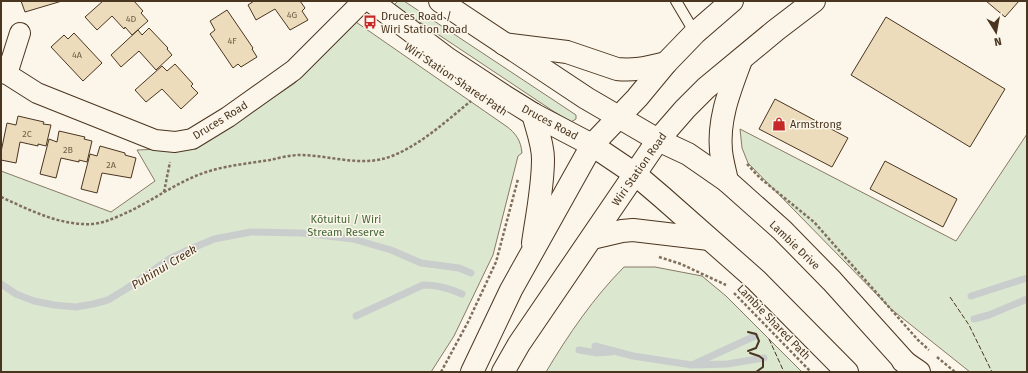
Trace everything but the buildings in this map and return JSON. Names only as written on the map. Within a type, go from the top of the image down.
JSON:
[{"type":"main road","name":"Druces Road","points":[[371,1],[448,59],[533,114],[592,145],[635,174]]},
{"type":"main road","points":[[472,372],[511,290],[592,145],[619,118],[666,63],[695,33],[732,1]]},
{"type":"main road","name":"Wiri Station Road","points":[[502,372],[519,344],[658,140],[706,88],[776,30],[814,1]]},
{"type":"main road","points":[[443,2],[504,44],[619,118]]},
{"type":"main road","points":[[504,44],[567,52],[618,69],[626,70],[638,70],[666,63]]},
{"type":"main road","points":[[727,181],[721,150],[723,114],[726,100],[741,60]]},
{"type":"main road","points":[[531,256],[543,158],[539,134],[533,114]]},
{"type":"main road","name":"Lambie Drive","points":[[619,118],[658,140],[688,154],[727,181],[782,230],[832,281],[912,368]]},
{"type":"main road","points":[[635,174],[756,280],[847,372]]},
{"type":"main road","points":[[592,238],[633,230],[710,239]]},
{"type":"street","name":"Druces Road","points":[[20,33],[4,74],[37,93],[155,140],[175,142],[192,138],[228,117],[294,70],[363,1]]},
{"type":"lane","points":[[676,1],[695,33]]},
{"type":"path","name":"Wiri Station Shared Path","points":[[164,193],[189,178],[214,170],[297,155],[316,156],[353,162],[374,161],[391,156],[425,138],[473,100],[467,96]]},
{"type":"path","points":[[1,197],[46,217],[63,222],[93,224],[104,222],[132,211],[164,193],[168,168],[175,142]]},
{"type":"path","points":[[441,372],[468,322],[496,262],[519,175]]},
{"type":"path","name":"Lambie Shared Path","points":[[654,256],[681,264],[727,286]]},
{"type":"path","name":"Lambie Shared Path","points":[[732,291],[811,372]]},
{"type":"green space","points":[[398,1],[404,1],[576,115],[576,119],[571,122],[553,111],[394,5]]},
{"type":"green space","name":"Kōtuitui / Wiri Stream Reserve","points":[[356,22],[510,129],[517,138],[522,153],[518,156],[493,255],[454,336],[431,372],[1,372],[1,171],[111,212],[155,181],[137,150],[188,148],[205,143],[295,83],[352,24]]},
{"type":"green space","points":[[740,129],[956,241],[1027,134],[1027,372],[970,372],[891,309],[748,163],[742,148]]},
{"type":"green space","points":[[624,267],[655,267],[702,276],[726,296],[802,372],[546,372],[582,317],[602,291]]},
{"type":"waterway","name":"Puhinui Creek","points":[[1,284],[16,294],[34,301],[76,307],[93,304],[108,300],[171,258],[188,250],[214,239],[251,232],[302,233],[353,239],[391,250],[421,263],[459,268],[471,273]]},
{"type":"waterway","name":"Puhinui Creek","points":[[971,296],[1027,278]]},
{"type":"waterway","points":[[356,316],[423,285],[443,287],[462,294]]},
{"type":"waterway","name":"Puhinui Creek","points":[[974,319],[989,315],[1027,299]]},
{"type":"waterway","name":"Puhinui Creek","points":[[595,346],[633,356],[692,365],[755,336]]},
{"type":"waterway","points":[[579,350],[597,353],[611,352]]},
{"type":"waterway","name":"Puhinui Creek","points":[[696,365],[727,364],[764,358]]},
{"type":"fence","points":[[950,297],[969,325],[992,372]]},
{"type":"fence","points":[[769,339],[784,372]]},
{"type":"wall","points":[[748,332],[756,334],[759,341],[756,348],[748,351]]},
{"type":"wall","points":[[750,353],[763,359],[763,367],[756,372]]},
{"type":"place","name":"Druces Road / Wiri Station Road","points":[[370,22]]},
{"type":"place","name":"Armstrong","points":[[779,124]]}]
